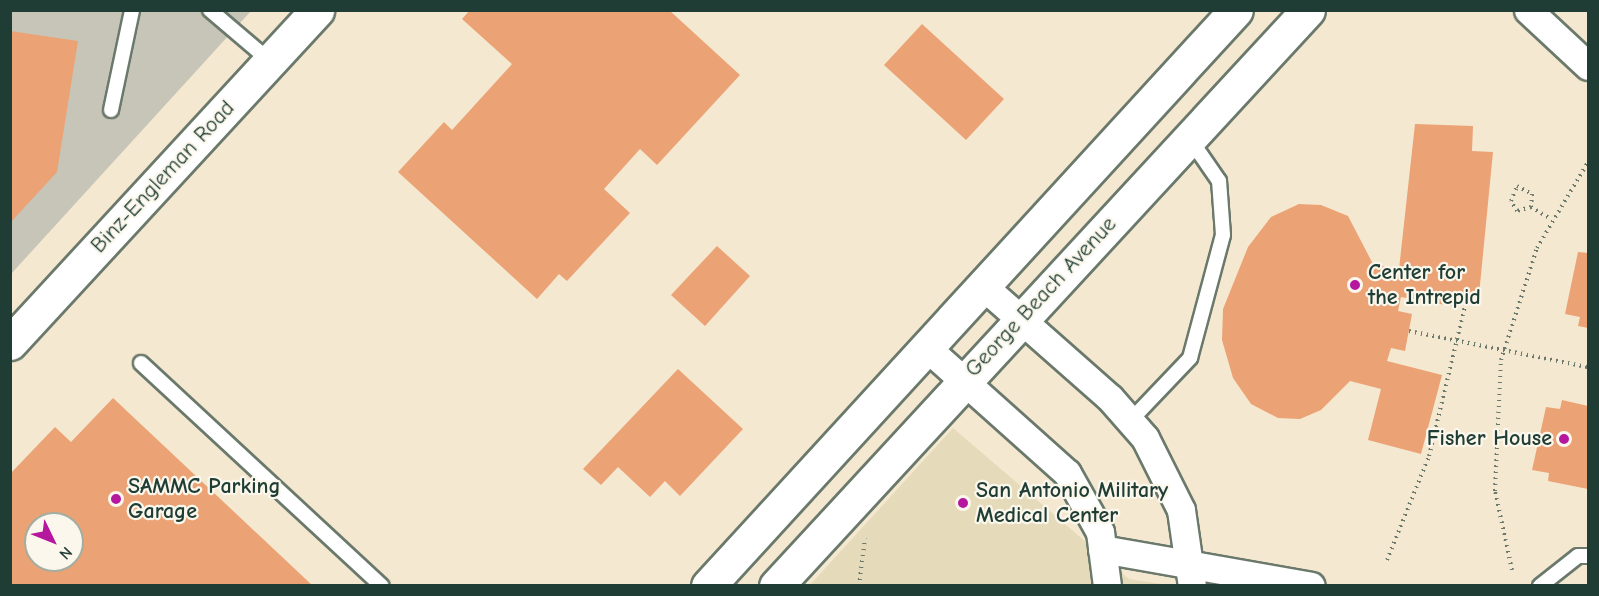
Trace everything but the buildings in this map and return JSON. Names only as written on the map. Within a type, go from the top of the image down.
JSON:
[{"type":"street","name":"Binz-Engleman Road","points":[[10,343],[317,10]]},
{"type":"street","points":[[708,585],[1236,10]]},
{"type":"street","name":"George Beach Avenue","points":[[776,585],[1020,318],[1308,10]]},
{"type":"street","points":[[1528,10],[1588,66]]},
{"type":"street","points":[[983,285],[1131,420],[1172,485],[1192,575]]},
{"type":"street","points":[[926,347],[1067,473],[1086,501],[1102,549],[1107,585]]},
{"type":"street","points":[[1102,549],[1192,575],[1311,585]]},
{"type":"lane","points":[[111,110],[132,10]]},
{"type":"lane","points":[[210,10],[270,61]]},
{"type":"lane","points":[[1131,420],[1190,358],[1223,235],[1219,181],[1189,138]]},
{"type":"lane","points":[[141,363],[382,585]]},
{"type":"lane","points":[[1539,585],[1578,556],[1588,556]]},
{"type":"path","points":[[1512,570],[1495,491],[1496,406],[1504,349],[1551,219],[1588,162]]},
{"type":"path","points":[[1531,207],[1532,194],[1517,186],[1511,201],[1517,211],[1531,207],[1551,219]]},
{"type":"path","points":[[1387,560],[1429,456],[1468,293]]},
{"type":"path","points":[[1409,331],[1588,367]]},
{"type":"path","points":[[860,585],[865,538]]},
{"type":"shaded area","points":[[11,11],[251,11],[11,274]]},
{"type":"shaded area","name":"San Antonio Military Medical Center","points":[[953,428],[1129,579],[1168,585],[809,586]]},
{"type":"place","name":"Center for the Intrepid","points":[[1355,285]]},
{"type":"place","name":"Fisher House","points":[[1564,439]]},
{"type":"place","name":"SAMMC Parking Garage","points":[[116,499]]},
{"type":"place","name":"San Antonio Military Medical Center","points":[[963,503]]}]
